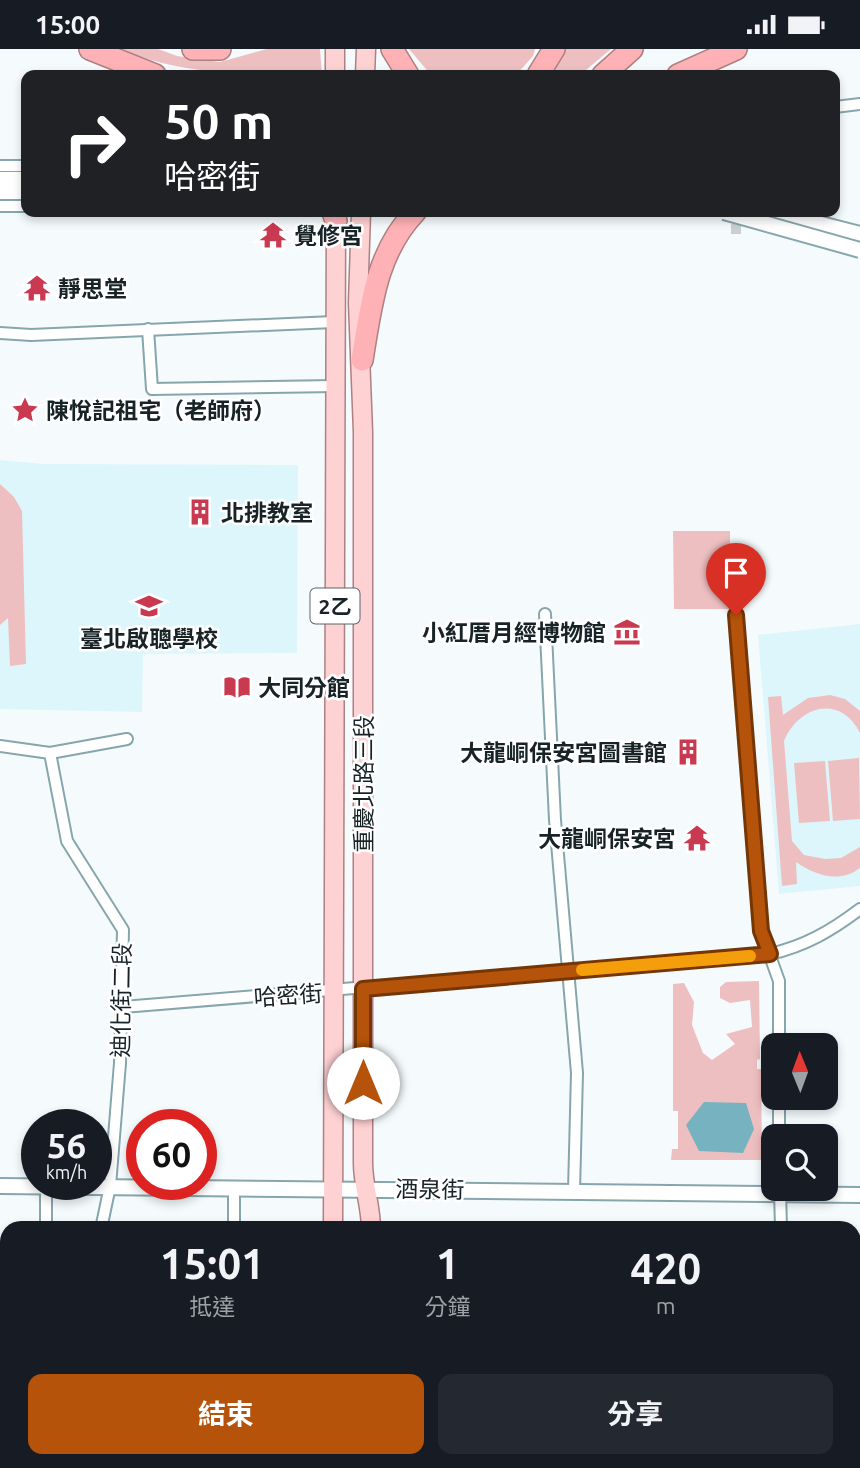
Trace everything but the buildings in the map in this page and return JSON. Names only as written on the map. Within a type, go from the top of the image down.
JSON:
[{"type":"highway","points":[[90,49],[142,70]]},
{"type":"highway","points":[[193,49],[220,49]]},
{"type":"highway","points":[[392,49],[405,70]]},
{"type":"highway","points":[[541,70],[554,49]]},
{"type":"highway","points":[[609,70],[632,49]]},
{"type":"highway","points":[[689,70],[728,52]]},
{"type":"highway","points":[[362,360],[384,256],[402,225],[410,217]]},
{"type":"main road","points":[[335,49],[335,70]]},
{"type":"main road","points":[[365,70],[366,49]]},
{"type":"main road","name":"重慶北路三段","points":[[361,217],[358,303],[362,360],[363,1189],[371,1210],[371,1221]]},
{"type":"main road","name":"重慶北路三段","points":[[332,218],[335,386],[336,991],[333,1221]]},
{"type":"street","points":[[840,106],[860,104]]},
{"type":"street","points":[[0,166],[21,166]]},
{"type":"street","points":[[0,179],[21,179]]},
{"type":"street","points":[[0,192],[21,192]]},
{"type":"street","points":[[0,206],[21,206]]},
{"type":"street","points":[[741,217],[860,250]]},
{"type":"street","points":[[794,217],[860,234]]},
{"type":"street","points":[[0,333],[31,335],[334,322]]},
{"type":"street","points":[[148,329],[152,389],[335,386]]},
{"type":"street","points":[[545,614],[555,820],[577,1073],[574,1191]]},
{"type":"street","points":[[736,615],[761,931],[779,981],[779,1033]]},
{"type":"street","points":[[0,746],[50,753],[127,739]]},
{"type":"street","name":"迪化街二段","points":[[50,753],[67,841],[123,930],[123,1007],[112,1158]]},
{"type":"street","name":"哈密街","points":[[123,1007],[770,954],[797,947],[825,935],[860,909]]},
{"type":"street","name":"酒泉街","points":[[0,1186],[21,1186]]},
{"type":"street","name":"酒泉街","points":[[112,1186],[761,1191]]},
{"type":"street","points":[[234,1187],[234,1221]]},
{"type":"street","name":"酒泉街","points":[[838,1194],[860,1195]]},
{"type":"street","points":[[46,1200],[46,1221]]},
{"type":"street","name":"迪化街二段","points":[[103,1221],[107,1200]]},
{"type":"street","points":[[780,1201],[781,1221]]},
{"type":"shaded area","points":[[119,49],[158,49],[177,56],[220,62],[267,49],[320,49],[322,70],[202,70],[144,58]]},
{"type":"shaded area","points":[[409,49],[535,49],[533,56],[520,70],[427,70]]},
{"type":"shaded area","points":[[566,49],[611,49],[586,70],[555,70]]},
{"type":"shaded area","name":"臺北啟聰學校","points":[[0,460],[44,464],[298,465],[297,653],[143,654],[142,712],[0,709]]},
{"type":"shaded area","points":[[0,484],[14,497],[22,511],[26,664],[10,666],[8,618],[0,625]]},
{"type":"shaded area","points":[[673,531],[730,531],[730,609],[674,609]]},
{"type":"shaded area","points":[[860,624],[860,886],[779,894],[758,635]]},
{"type":"shaded area","points":[[830,695],[845,699],[860,711],[860,733],[852,721],[832,709],[810,712],[791,729],[784,741],[792,841],[804,855],[825,859],[841,858],[860,847],[860,868],[836,877],[811,871],[796,862],[797,884],[782,886],[768,697],[781,696],[783,715],[808,698]]},
{"type":"shaded area","points":[[859,758],[860,819],[833,821],[828,761]]},
{"type":"shaded area","points":[[825,761],[830,821],[799,823],[794,763]]},
{"type":"shaded area","points":[[759,981],[760,1059],[757,1060],[757,1069],[761,1069],[761,1160],[671,1160],[672,1149],[678,1149],[678,1111],[673,1111],[673,984],[684,983],[694,1002],[692,1025],[703,1053],[712,1060],[735,1044],[726,1034],[752,1027],[750,1000],[730,1003],[720,998],[720,987],[726,982]]},
{"type":"water","points":[[704,1102],[746,1103],[754,1129],[743,1153],[699,1151],[686,1125]]},
{"type":"tunnel","points":[[736,217],[736,234]]},
{"type":"slow traffic","points":[[582,970],[750,956]]},
{"type":"place","name":"覺修宮","points":[[273,235]]},
{"type":"place","name":"靜思堂","points":[[37,288]]},
{"type":"place","name":"陳悅記祖宅（老師府）","points":[[25,410]]},
{"type":"place","name":"北排教室","points":[[200,512]]},
{"type":"place","name":"臺北啟聰學校","points":[[149,606]]},
{"type":"place","name":"小紅厝月經博物館","points":[[627,632]]},
{"type":"place","name":"大同分館","points":[[237,687]]},
{"type":"place","name":"大龍峒保安宮圖書館","points":[[688,752]]},
{"type":"place","name":"大龍峒保安宮","points":[[697,838]]},
{"type":"route","points":[[363,1083],[363,989],[770,954],[761,931],[736,615]]}]
